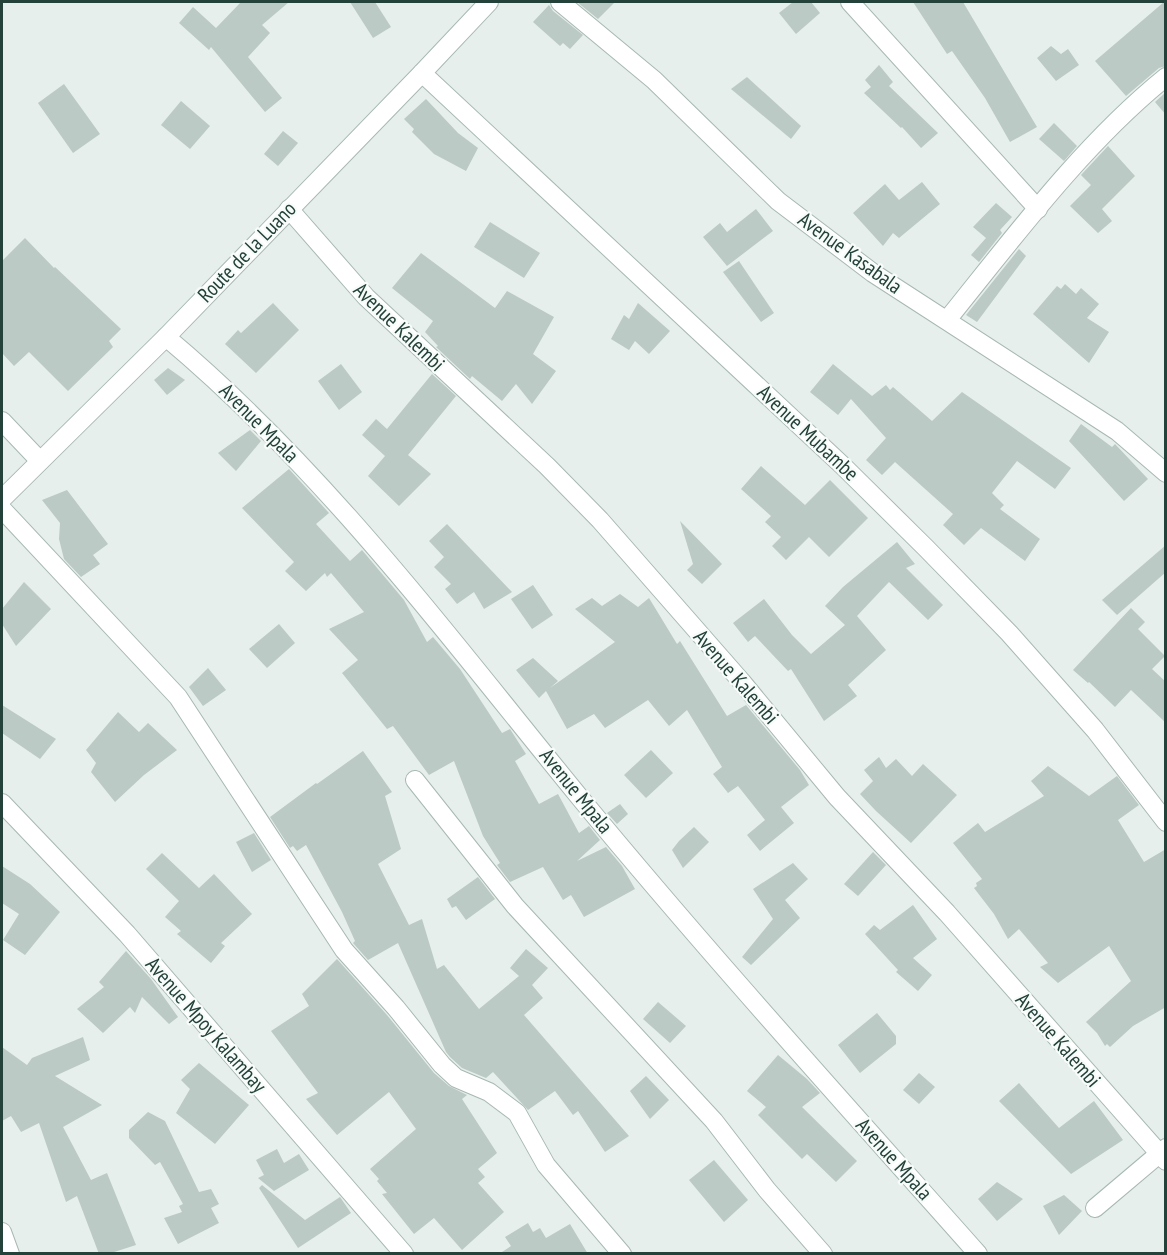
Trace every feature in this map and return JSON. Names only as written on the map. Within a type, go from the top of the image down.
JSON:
[{"type":"street","name":"Route de la Luano","points":[[2,499],[166,337],[489,2]]},
{"type":"street","name":"Avenue Kasabala","points":[[560,2],[654,80],[778,201],[873,273],[1117,431],[1166,473]]},
{"type":"street","points":[[850,2],[1038,209]]},
{"type":"street","name":"Avenue Mubambe","points":[[422,73],[842,465],[934,556],[1009,633],[1095,730],[1166,822]]},
{"type":"street","points":[[947,320],[1081,159],[1146,93],[1166,77]]},
{"type":"street","name":"Avenue Kalembi","points":[[289,209],[366,297],[547,466],[600,520],[756,699],[837,797],[947,913],[1164,1154]]},
{"type":"street","name":"Avenue Mpala","points":[[166,337],[207,371],[254,417],[340,508],[499,694],[579,796],[681,918],[978,1254]]},
{"type":"street","points":[[2,421],[40,461]]},
{"type":"street","points":[[2,509],[178,697],[344,950],[396,1008],[442,1065],[456,1078],[489,1092],[517,1113],[546,1165],[622,1254]]},
{"type":"street","points":[[415,780],[515,906],[714,1122],[767,1190],[823,1254]]},
{"type":"street","name":"Avenue Mpoy Kalambay","points":[[2,803],[127,934],[404,1254]]},
{"type":"street","points":[[1095,1208],[1164,1154]]},
{"type":"street","points":[[2,1232],[10,1254]]},
{"type":"building","points":[[241,2],[289,2],[262,25],[270,33],[248,57],[282,98],[265,112],[211,47],[209,50],[179,23],[193,7],[216,28]]},
{"type":"building","points":[[350,2],[375,2],[391,27],[373,38]]},
{"type":"building","points":[[577,2],[615,2],[598,19]]},
{"type":"building","points":[[793,2],[811,2],[820,13],[796,34],[779,13]]},
{"type":"building","points":[[913,2],[963,2],[1037,127],[1010,142],[985,98],[952,51],[947,54]]},
{"type":"building","points":[[1166,2],[1166,66],[1159,68],[1126,96],[1095,61]]},
{"type":"building","points":[[549,5],[553,11],[583,35],[570,49],[563,43],[560,46],[533,22]]},
{"type":"building","points":[[1051,46],[1061,54],[1068,49],[1079,65],[1056,81],[1037,58]]},
{"type":"building","points":[[879,65],[893,82],[889,86],[938,133],[921,148],[902,127],[864,93],[871,87],[865,80]]},
{"type":"building","points":[[747,77],[801,126],[791,139],[731,89]]},
{"type":"building","points":[[64,84],[100,134],[73,153],[38,103]]},
{"type":"building","points":[[1166,92],[1166,115],[1155,102]]},
{"type":"building","points":[[426,99],[458,133],[478,148],[466,171],[434,154],[412,132],[414,129],[404,119]]},
{"type":"building","points":[[181,101],[210,126],[190,149],[161,125]]},
{"type":"building","points":[[1054,123],[1077,146],[1064,161],[1039,139]]},
{"type":"building","points":[[283,131],[298,143],[278,166],[264,154]]},
{"type":"building","points":[[1108,146],[1135,176],[1102,209],[1112,221],[1098,233],[1070,206],[1091,185],[1081,175]]},
{"type":"building","points":[[922,182],[940,204],[899,238],[893,233],[883,246],[853,213],[885,184],[899,200]]},
{"type":"building","points":[[996,203],[1012,217],[1000,230],[1002,233],[979,262],[971,255],[986,238],[973,227]]},
{"type":"building","points":[[756,209],[773,231],[727,266],[703,237],[720,223],[727,232]]},
{"type":"building","points":[[490,222],[540,253],[524,278],[474,247]]},
{"type":"building","points":[[25,238],[54,268],[121,329],[109,341],[113,347],[68,391],[29,352],[14,366],[2,353],[2,261]]},
{"type":"building","points":[[1019,249],[1026,256],[977,322],[966,315]]},
{"type":"building","points":[[421,253],[495,308],[507,291],[554,317],[533,354],[556,371],[532,404],[516,384],[502,401],[472,376],[470,379],[436,347],[438,346],[425,332],[433,321],[392,288]]},
{"type":"building","points":[[739,261],[774,313],[761,322],[723,272]]},
{"type":"building","points":[[1065,284],[1076,294],[1081,288],[1099,304],[1087,318],[1109,332],[1089,363],[1033,314],[1057,286],[1061,289]]},
{"type":"building","points":[[273,303],[299,330],[256,373],[225,344],[238,330],[241,333]]},
{"type":"building","points":[[638,303],[670,331],[649,354],[635,341],[629,350],[611,339],[624,315],[629,319]]},
{"type":"building","points":[[341,364],[362,392],[339,410],[318,381]]},
{"type":"building","points":[[833,364],[872,396],[886,385],[890,390],[893,387],[932,421],[962,392],[1071,468],[1055,489],[1017,461],[992,493],[1004,505],[1000,509],[1040,539],[1025,561],[981,528],[964,545],[943,525],[953,514],[895,462],[882,475],[866,460],[886,438],[851,399],[838,415],[810,392]]},
{"type":"building","points":[[168,368],[185,380],[167,395],[154,380]]},
{"type":"building","points":[[432,374],[456,396],[408,455],[431,474],[399,506],[368,476],[385,456],[362,435],[376,419],[387,429]]},
{"type":"building","points":[[1081,424],[1112,447],[1115,444],[1148,479],[1124,501],[1069,441]]},
{"type":"building","points":[[250,430],[261,441],[236,471],[218,453]]},
{"type":"building","points":[[761,466],[805,505],[830,480],[868,518],[829,557],[809,537],[786,560],[772,546],[781,537],[765,522],[771,516],[741,489]]},
{"type":"building","points":[[289,469],[329,513],[316,524],[350,561],[362,550],[404,600],[427,642],[433,637],[460,669],[502,733],[510,729],[526,754],[515,761],[539,804],[558,794],[579,833],[589,826],[600,840],[577,861],[606,847],[622,866],[635,889],[584,917],[571,895],[563,900],[543,867],[510,882],[497,865],[500,863],[483,836],[454,761],[429,775],[393,726],[387,729],[342,673],[358,660],[329,629],[364,612],[331,573],[327,577],[325,573],[306,591],[285,571],[294,562],[242,508]]},
{"type":"building","points":[[67,490],[108,544],[93,555],[100,564],[81,577],[64,559],[59,539],[60,523],[42,500]]},
{"type":"building","points":[[680,521],[722,564],[702,584],[687,570],[693,564]]},
{"type":"building","points":[[447,524],[512,592],[484,609],[474,592],[457,604],[445,589],[451,584],[434,567],[444,557],[429,541]]},
{"type":"building","points":[[897,542],[915,564],[906,568],[943,605],[928,620],[889,582],[857,616],[886,650],[848,685],[857,696],[824,721],[791,669],[788,671],[755,636],[748,642],[733,623],[764,599],[792,635],[811,654],[845,625],[825,606],[843,587]]},
{"type":"building","points":[[1166,545],[1166,572],[1117,615],[1102,600]]},
{"type":"building","points":[[24,582],[51,609],[16,646],[2,624],[2,609]]},
{"type":"building","points":[[533,585],[553,615],[532,629],[511,599]]},
{"type":"building","points":[[620,594],[638,607],[649,598],[677,644],[680,641],[727,716],[746,705],[800,770],[809,785],[781,807],[794,823],[760,851],[747,835],[765,820],[738,786],[728,793],[713,774],[722,767],[687,710],[669,726],[648,700],[605,728],[594,714],[567,729],[546,691],[539,698],[516,670],[533,658],[558,681],[550,688],[615,642],[575,609],[592,598],[602,606]]},
{"type":"building","points":[[1131,608],[1145,622],[1138,629],[1165,656],[1152,669],[1166,682],[1166,723],[1131,690],[1115,707],[1073,670]]},
{"type":"building","points":[[279,624],[295,643],[267,668],[249,649]]},
{"type":"building","points":[[208,668],[226,690],[203,706],[189,687]]},
{"type":"building","points":[[2,705],[56,739],[40,759],[2,733]]},
{"type":"building","points":[[118,712],[139,732],[148,723],[177,750],[144,775],[115,802],[91,772],[96,763],[86,750]]},
{"type":"building","points":[[651,750],[673,773],[646,798],[624,775]]},
{"type":"building","points":[[363,751],[392,792],[385,796],[401,849],[378,864],[409,925],[422,919],[437,969],[444,965],[479,1009],[519,976],[510,968],[526,949],[548,968],[532,985],[543,998],[524,1015],[629,1136],[605,1152],[578,1111],[573,1115],[555,1091],[528,1110],[493,1072],[486,1078],[462,1068],[450,1057],[398,943],[368,960],[353,943],[355,941],[342,912],[306,845],[297,851],[293,846],[290,848],[270,817]]},
{"type":"building","points":[[879,757],[886,768],[896,759],[912,776],[923,764],[957,795],[911,843],[860,794],[873,781],[864,770]]},
{"type":"building","points":[[1048,766],[1089,796],[1117,776],[1139,805],[1118,820],[1144,862],[1166,849],[1166,1007],[1133,1026],[1110,1047],[1107,1044],[1105,1046],[1086,1022],[1131,981],[1109,946],[1058,983],[1040,967],[1048,963],[1019,929],[1008,939],[994,914],[974,888],[977,886],[976,883],[982,879],[953,843],[978,823],[985,832],[1044,796],[1031,781]]},
{"type":"building","points":[[620,804],[628,814],[617,824],[607,813]]},
{"type":"building","points":[[694,827],[709,842],[683,868],[672,850]]},
{"type":"building","points":[[254,833],[271,860],[252,872],[236,842]]},
{"type":"building","points":[[873,852],[886,865],[858,896],[844,884]]},
{"type":"building","points":[[162,853],[199,888],[214,874],[252,914],[221,943],[225,946],[211,963],[177,934],[181,931],[165,917],[179,901],[146,869]]},
{"type":"building","points":[[793,863],[808,879],[785,900],[800,918],[751,965],[742,957],[773,919],[753,889]]},
{"type":"building","points":[[2,866],[30,884],[60,912],[25,955],[3,940],[19,914],[2,903]]},
{"type":"building","points":[[478,877],[495,899],[466,920],[456,906],[452,908],[447,899]]},
{"type":"building","points":[[913,905],[937,939],[913,958],[932,975],[918,991],[896,972],[898,970],[865,934],[874,925],[880,930]]},
{"type":"building","points":[[126,951],[151,979],[178,1017],[169,1024],[142,997],[135,1013],[130,1007],[103,1033],[77,1009],[104,987],[99,982]]},
{"type":"building","points":[[337,959],[434,1073],[449,1086],[467,1095],[462,1099],[497,1153],[478,1169],[485,1177],[478,1183],[504,1212],[462,1250],[434,1218],[414,1234],[382,1194],[387,1193],[370,1169],[416,1129],[389,1092],[337,1135],[306,1099],[318,1093],[271,1031],[309,1006],[302,994]]},
{"type":"building","points":[[658,1002],[686,1026],[670,1043],[643,1019]]},
{"type":"building","points":[[877,1013],[896,1036],[896,1044],[860,1073],[838,1045]]},
{"type":"building","points":[[83,1037],[90,1060],[55,1076],[102,1105],[63,1127],[91,1180],[107,1173],[136,1245],[108,1254],[99,1254],[77,1196],[66,1202],[39,1123],[21,1132],[11,1116],[2,1121],[2,1047],[27,1065],[32,1058]]},
{"type":"building","points":[[778,1055],[820,1093],[802,1107],[857,1161],[836,1182],[807,1154],[802,1159],[758,1115],[766,1107],[747,1091]]},
{"type":"building","points":[[199,1063],[249,1105],[215,1144],[176,1113],[190,1089],[181,1080]]},
{"type":"building","points":[[919,1073],[935,1087],[919,1104],[903,1090]]},
{"type":"building","points":[[646,1076],[669,1100],[650,1119],[630,1091]]},
{"type":"building","points":[[1019,1083],[1059,1128],[1094,1101],[1123,1140],[1071,1174],[999,1101]]},
{"type":"building","points":[[148,1112],[165,1121],[199,1192],[211,1189],[219,1204],[211,1208],[219,1223],[178,1244],[164,1218],[182,1212],[179,1206],[183,1204],[160,1162],[155,1165],[129,1138],[129,1130]]},
{"type":"building","points":[[277,1149],[284,1163],[299,1154],[309,1170],[274,1191],[258,1178],[264,1175],[256,1160]]},
{"type":"building","points":[[714,1160],[748,1200],[724,1222],[689,1180]]},
{"type":"building","points":[[997,1182],[1023,1199],[997,1221],[978,1199]]},
{"type":"building","points":[[262,1185],[305,1220],[340,1197],[351,1213],[298,1248],[259,1188]]},
{"type":"building","points":[[1064,1195],[1082,1211],[1059,1235],[1043,1206]]},
{"type":"building","points":[[528,1223],[533,1232],[540,1228],[546,1238],[570,1224],[588,1254],[499,1254],[511,1246],[505,1237]]}]
